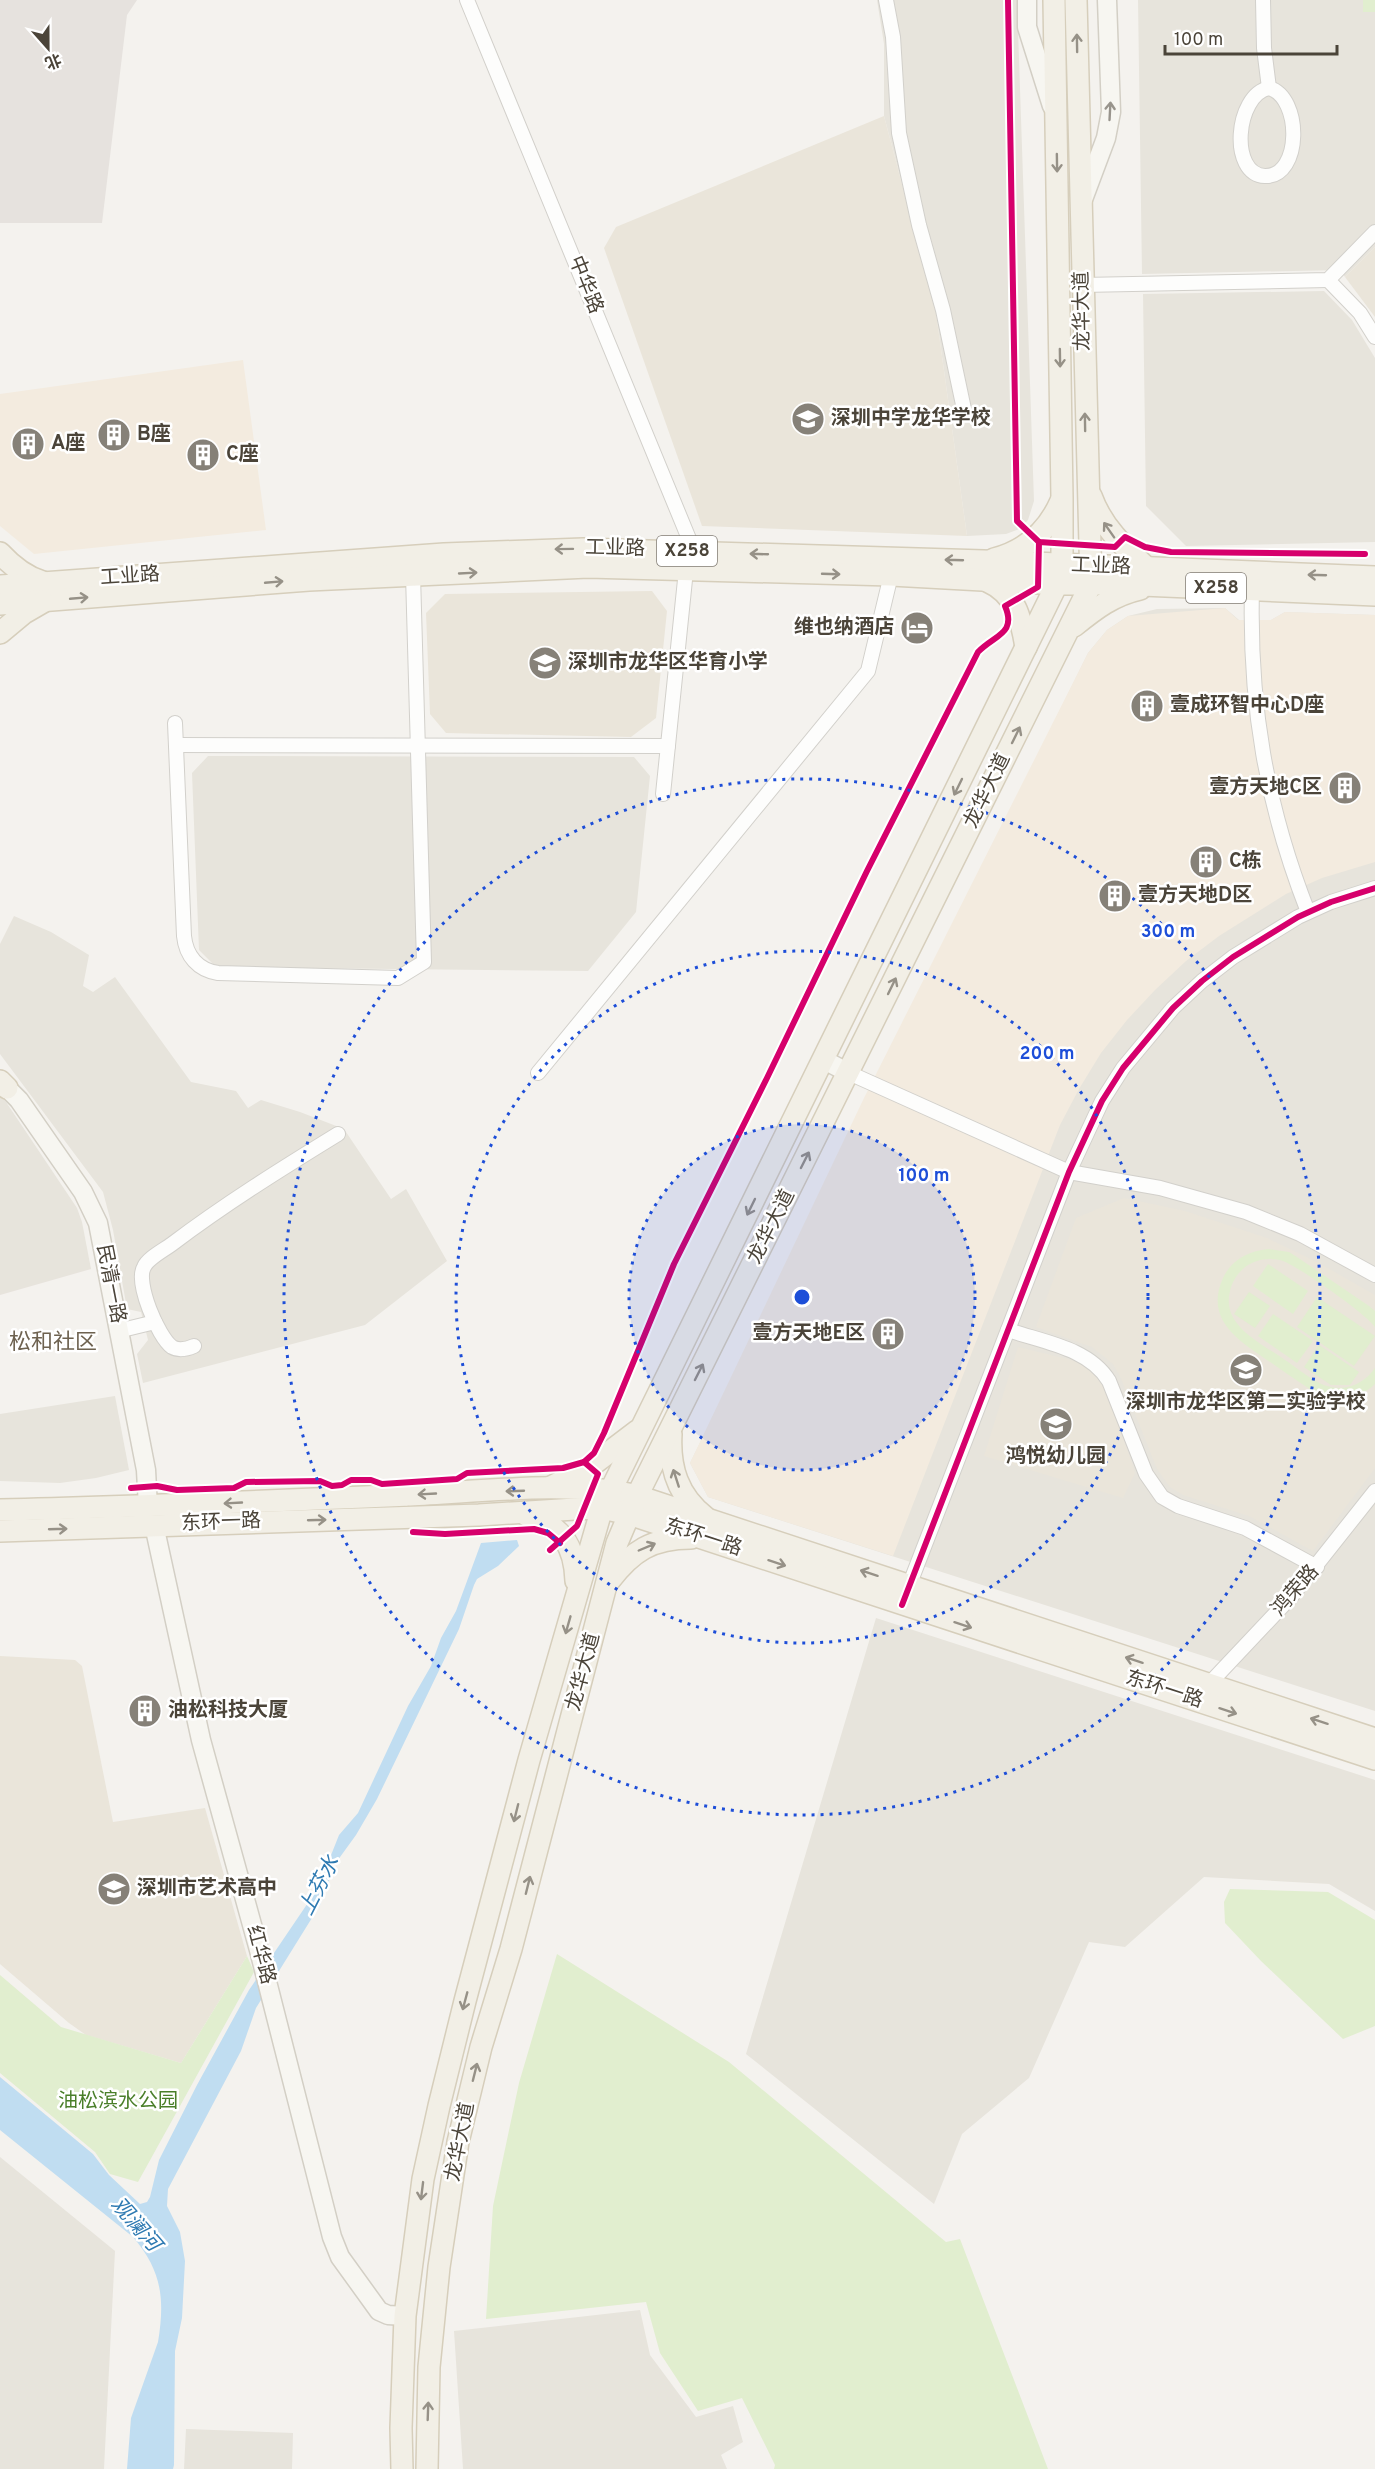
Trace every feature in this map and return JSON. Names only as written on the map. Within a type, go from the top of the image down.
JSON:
[{"type":"main road","name":"龙华大道","points":[[402,2469],[401,2428],[405,2316],[423,2179],[439,2106],[530,1761],[576,1595],[606,1499],[824,1060],[1060,575],[1062,498],[1054,0]]},
{"type":"main road","name":"龙华大道","points":[[427,2469],[429,2367],[440,2267],[458,2142],[481,2048],[511,1949],[617,1543],[673,1424],[1067,633],[1090,575],[1076,0]]},
{"type":"main road","points":[[1086,481],[1094,503],[1106,525],[1119,543],[1148,569]]},
{"type":"main road","points":[[1026,647],[1023,625],[1014,603],[984,571],[1031,542],[1052,519],[1062,498]]},
{"type":"main road","name":"工业路","points":[[0,604],[47,591],[515,550],[891,575],[984,571]]},
{"type":"main road","points":[[0,553],[47,591],[0,633]]},
{"type":"main road","name":"工业路","points":[[0,586],[47,591],[588,567],[690,560],[1060,575],[1090,575],[1148,569],[1375,577]]},
{"type":"main road","name":"工业路","points":[[1090,575],[1170,586],[1375,595]]},
{"type":"main road","points":[[1067,633],[1102,603],[1128,592],[1170,586]]},
{"type":"main road","points":[[607,1584],[637,1551],[650,1544],[680,1538],[705,1529],[680,1491],[675,1477],[670,1447],[673,1424]]},
{"type":"main road","points":[[544,1489],[591,1467],[642,1427]]},
{"type":"main road","name":"东环一路","points":[[0,1531],[151,1516],[486,1492],[544,1489],[606,1499],[633,1505],[906,1595],[1375,1759]]},
{"type":"main road","name":"东环一路","points":[[0,1510],[151,1516],[514,1513],[538,1515],[606,1499]]},
{"type":"main road","points":[[538,1515],[556,1529],[570,1546],[576,1571],[576,1595]]},
{"type":"main road","name":"东环一路","points":[[906,1595],[1209,1684],[1375,1739]]},
{"type":"street","name":"中华路","points":[[467,0],[690,560]]},
{"type":"street","points":[[886,0],[893,37],[898,133],[919,225],[943,310],[965,414]]},
{"type":"street","points":[[1027,0],[1028,27],[1056,119]]},
{"type":"street","points":[[1080,206],[1095,172],[1106,138],[1111,112],[1107,0]]},
{"type":"street","points":[[1263,0],[1264,48],[1269,88]]},
{"type":"street","points":[[1269,88],[1280,94],[1285,101],[1292,118],[1293,136],[1290,154],[1281,170],[1265,176],[1250,169],[1242,152],[1240,134],[1251,100],[1257,93],[1269,88]]},
{"type":"street","points":[[1082,285],[1328,280],[1375,232]]},
{"type":"street","points":[[1328,280],[1360,313],[1375,337]]},
{"type":"street","points":[[663,794],[690,560]]},
{"type":"street","points":[[176,723],[184,936],[187,949],[194,961],[205,969],[218,973],[398,978],[424,962],[412,575]]},
{"type":"street","points":[[538,1073],[868,671],[891,575]]},
{"type":"street","points":[[1252,589],[1252,672],[1262,754],[1280,834],[1308,912]]},
{"type":"street","points":[[176,745],[668,746]]},
{"type":"street","points":[[906,1595],[1084,1136],[1118,1076],[1147,1037],[1173,1008],[1233,957],[1308,912],[1375,888]]},
{"type":"street","points":[[824,1060],[1069,1173],[1160,1188],[1246,1212],[1327,1247],[1375,1275]]},
{"type":"street","name":"民清一路","points":[[2,1084],[25,1109],[92,1207],[100,1233],[146,1470],[151,1516]]},
{"type":"street","points":[[194,1346],[183,1349],[172,1347],[155,1322],[142,1278],[145,1264],[205,1219],[338,1134]]},
{"type":"street","points":[[118,1331],[155,1322]]},
{"type":"street","points":[[1008,1330],[1076,1353],[1096,1364],[1109,1381],[1146,1474],[1162,1497],[1178,1506],[1245,1528],[1317,1567]]},
{"type":"street","name":"鸿荣路","points":[[1209,1684],[1265,1627],[1317,1567],[1375,1491]]},
{"type":"street","name":"红华路","points":[[151,1516],[201,1740],[260,1950],[335,2246],[379,2311],[388,2315],[405,2316]]},
{"type":"shaded area","points":[[0,0],[137,0],[127,15],[102,223],[0,223]]},
{"type":"shaded area","points":[[877,0],[1017,0],[1034,501],[1028,520],[1019,529],[1006,534],[967,536],[936,313],[884,116],[884,44]]},
{"type":"shaded area","points":[[1138,0],[1375,0],[1375,247],[1345,277],[1340,270],[1142,274]]},
{"type":"shaded area","name":"深圳中学龙华学校","points":[[884,116],[936,313],[967,536],[702,526],[604,248],[616,227]]},
{"type":"shaded area","points":[[1375,247],[1375,317],[1345,277]]},
{"type":"shaded area","points":[[1324,291],[1352,320],[1375,358],[1375,542],[1186,546],[1146,506],[1143,294]]},
{"type":"shaded area","points":[[243,360],[266,530],[34,554],[0,526],[0,394]]},
{"type":"shaded area","name":"深圳市龙华区华育小学","points":[[652,591],[667,611],[656,718],[631,737],[446,733],[430,714],[426,613],[445,594]]},
{"type":"shaded area","points":[[1225,608],[1239,620],[1271,620],[1285,612],[1375,615],[1375,1711],[708,1497],[690,1463],[1088,653],[1107,630],[1128,616],[1157,609]]},
{"type":"shaded area","points":[[1225,608],[1238,620],[1271,620],[1285,612],[1375,615],[1375,862],[1322,878],[1286,894],[1219,936],[1186,961],[1155,990],[1101,1053],[1060,1125],[893,1556],[708,1497],[690,1463],[864,1098],[1088,653],[1107,630],[1128,616]]},
{"type":"shaded area","points":[[208,756],[634,757],[650,776],[636,912],[588,971],[216,967],[199,950],[192,773]]},
{"type":"shaded area","points":[[14,916],[51,932],[89,955],[83,986],[93,992],[115,977],[191,1082],[236,1091],[248,1108],[261,1100],[344,1129],[391,1199],[406,1189],[447,1261],[365,1325],[143,1383],[137,1354],[148,1340],[141,1312],[127,1309],[113,1230],[103,1192],[0,1054],[0,944]]},
{"type":"shaded area","points":[[0,1096],[77,1208],[91,1269],[0,1295]]},
{"type":"shaded area","name":"深圳市龙华区第二实验学校","points":[[1124,1198],[1185,1211],[1267,1238],[1319,1263],[1375,1295],[1375,1468],[1313,1551],[1249,1516],[1183,1495],[1170,1487],[1157,1469],[1120,1376],[1113,1364],[1092,1347],[1036,1327],[1076,1218]]},
{"type":"shaded area","name":"鸿悦幼儿园","points":[[1018,1347],[1084,1363],[1108,1391],[1135,1473],[1123,1498],[984,1456]]},
{"type":"shaded area","points":[[115,1396],[129,1470],[60,1483],[0,1481],[0,1414]]},
{"type":"shaded area","points":[[876,1618],[1375,1780],[1375,1911],[1329,1884],[1204,1877],[1125,1947],[1089,1942],[1029,2078],[962,2134],[934,2204],[746,2054]]},
{"type":"shaded area","name":"深圳市艺术高中","points":[[0,1656],[75,1660],[82,1666],[113,1822],[205,1808],[247,1956],[181,2063],[86,2035],[0,1964]]},
{"type":"shaded area","points":[[0,2157],[115,2251],[104,2469],[0,2469]]},
{"type":"shaded area","points":[[640,2310],[650,2355],[696,2417],[733,2406],[743,2442],[721,2455],[727,2469],[463,2469],[454,2331]]},
{"type":"shaded area","points":[[186,2429],[293,2433],[292,2469],[184,2469]]},
{"type":"green space","points":[[1363,0],[1375,0],[1375,12],[1363,12]]},
{"type":"green space","points":[[1268,1249],[1289,1252],[1369,1306],[1375,1311],[1375,1327],[1359,1312],[1317,1281],[1283,1261],[1273,1259],[1248,1265],[1233,1281],[1229,1303],[1237,1324],[1255,1340],[1326,1386],[1341,1388],[1352,1386],[1365,1379],[1375,1368],[1375,1384],[1369,1389],[1349,1397],[1335,1398],[1320,1395],[1250,1348],[1229,1330],[1218,1307],[1218,1293],[1223,1278],[1231,1266],[1242,1257]]},
{"type":"green space","points":[[1268,1264],[1308,1291],[1293,1314],[1253,1286]]},
{"type":"green space","points":[[1249,1292],[1270,1306],[1255,1328],[1234,1314]]},
{"type":"green space","points":[[1317,1297],[1375,1336],[1354,1366],[1297,1327]]},
{"type":"green space","points":[[1273,1314],[1313,1341],[1297,1363],[1258,1336]]},
{"type":"green space","points":[[1319,1345],[1359,1372],[1350,1385],[1331,1385],[1304,1367]]},
{"type":"green space","points":[[1230,1889],[1328,1892],[1375,1920],[1375,2026],[1343,2039],[1261,1961],[1225,1923],[1224,1902]]},
{"type":"green space","points":[[557,1954],[729,2062],[946,2242],[960,2239],[1048,2469],[774,2469],[775,2465],[742,2398],[698,2411],[660,2353],[646,2302],[486,2319],[493,2206],[519,2083]]},
{"type":"green space","name":"油松滨水公园","points":[[247,1956],[254,1972],[138,2182],[110,2174],[95,2152],[0,2073],[0,1975],[61,2027],[181,2063]]},
{"type":"water","points":[[517,1540],[519,1546],[498,1566],[477,1579],[459,1629],[377,1799],[356,1835],[335,1864],[320,1905],[256,2008],[241,2051],[168,2189],[167,2206],[180,2232],[185,2261],[182,2318],[175,2351],[174,2465],[173,2469],[127,2469],[131,2418],[158,2342],[161,2299],[156,2274],[133,2237],[0,2130],[0,2077],[93,2154],[109,2175],[140,2204],[147,2202],[159,2160],[197,2085],[249,1990],[318,1888],[339,1835],[358,1813],[408,1706],[431,1666],[441,1638],[456,1611],[481,1543]]},
{"type":"cycle path","points":[[1008,0],[1017,521],[1039,542],[1115,547],[1125,537],[1145,547],[1171,552],[1365,554]]},
{"type":"cycle path","points":[[550,1550],[577,1526],[598,1474],[584,1462],[594,1453],[604,1433],[674,1264],[867,871],[978,652],[1006,628],[1008,615],[1005,606],[1038,587],[1039,542]]},
{"type":"cycle path","points":[[902,1605],[1069,1172],[1102,1101],[1123,1068],[1173,1008],[1233,957],[1298,917],[1331,902],[1375,888]]},
{"type":"cycle path","points":[[131,1488],[157,1486],[177,1490],[234,1488],[246,1482],[320,1481],[332,1486],[342,1485],[351,1480],[371,1480],[382,1484],[457,1479],[467,1473],[563,1468],[584,1462]]},
{"type":"cycle path","points":[[413,1532],[445,1534],[534,1529],[548,1533],[560,1543]]},
{"type":"place","name":"深圳中学龙华学校","points":[[808,419]]},
{"type":"place","name":"B座","points":[[114,435]]},
{"type":"place","name":"A座","points":[[28,444]]},
{"type":"place","name":"C座","points":[[203,455]]},
{"type":"place","name":"维也纳酒店","points":[[917,628]]},
{"type":"place","name":"深圳市龙华区华育小学","points":[[545,663]]},
{"type":"place","name":"壹成环智中心D座","points":[[1147,706]]},
{"type":"place","name":"壹方天地C区","points":[[1345,788]]},
{"type":"place","name":"C栋","points":[[1206,862]]},
{"type":"place","name":"壹方天地D区","points":[[1115,896]]},
{"type":"place","name":"壹方天地E区","points":[[888,1334]]},
{"type":"place","name":"深圳市龙华区第二实验学校","points":[[1246,1370]]},
{"type":"place","name":"鸿悦幼儿园","points":[[1056,1424]]},
{"type":"place","name":"油松科技大厦","points":[[145,1711]]},
{"type":"place","name":"深圳市艺术高中","points":[[114,1889]]},
{"type":"district","name":"松和社区","points":[[53,1343]]},
{"type":"water label","name":"上芬水","points":[[320,1886]]},
{"type":"water label","name":"观澜河","points":[[135,2225]]}]
